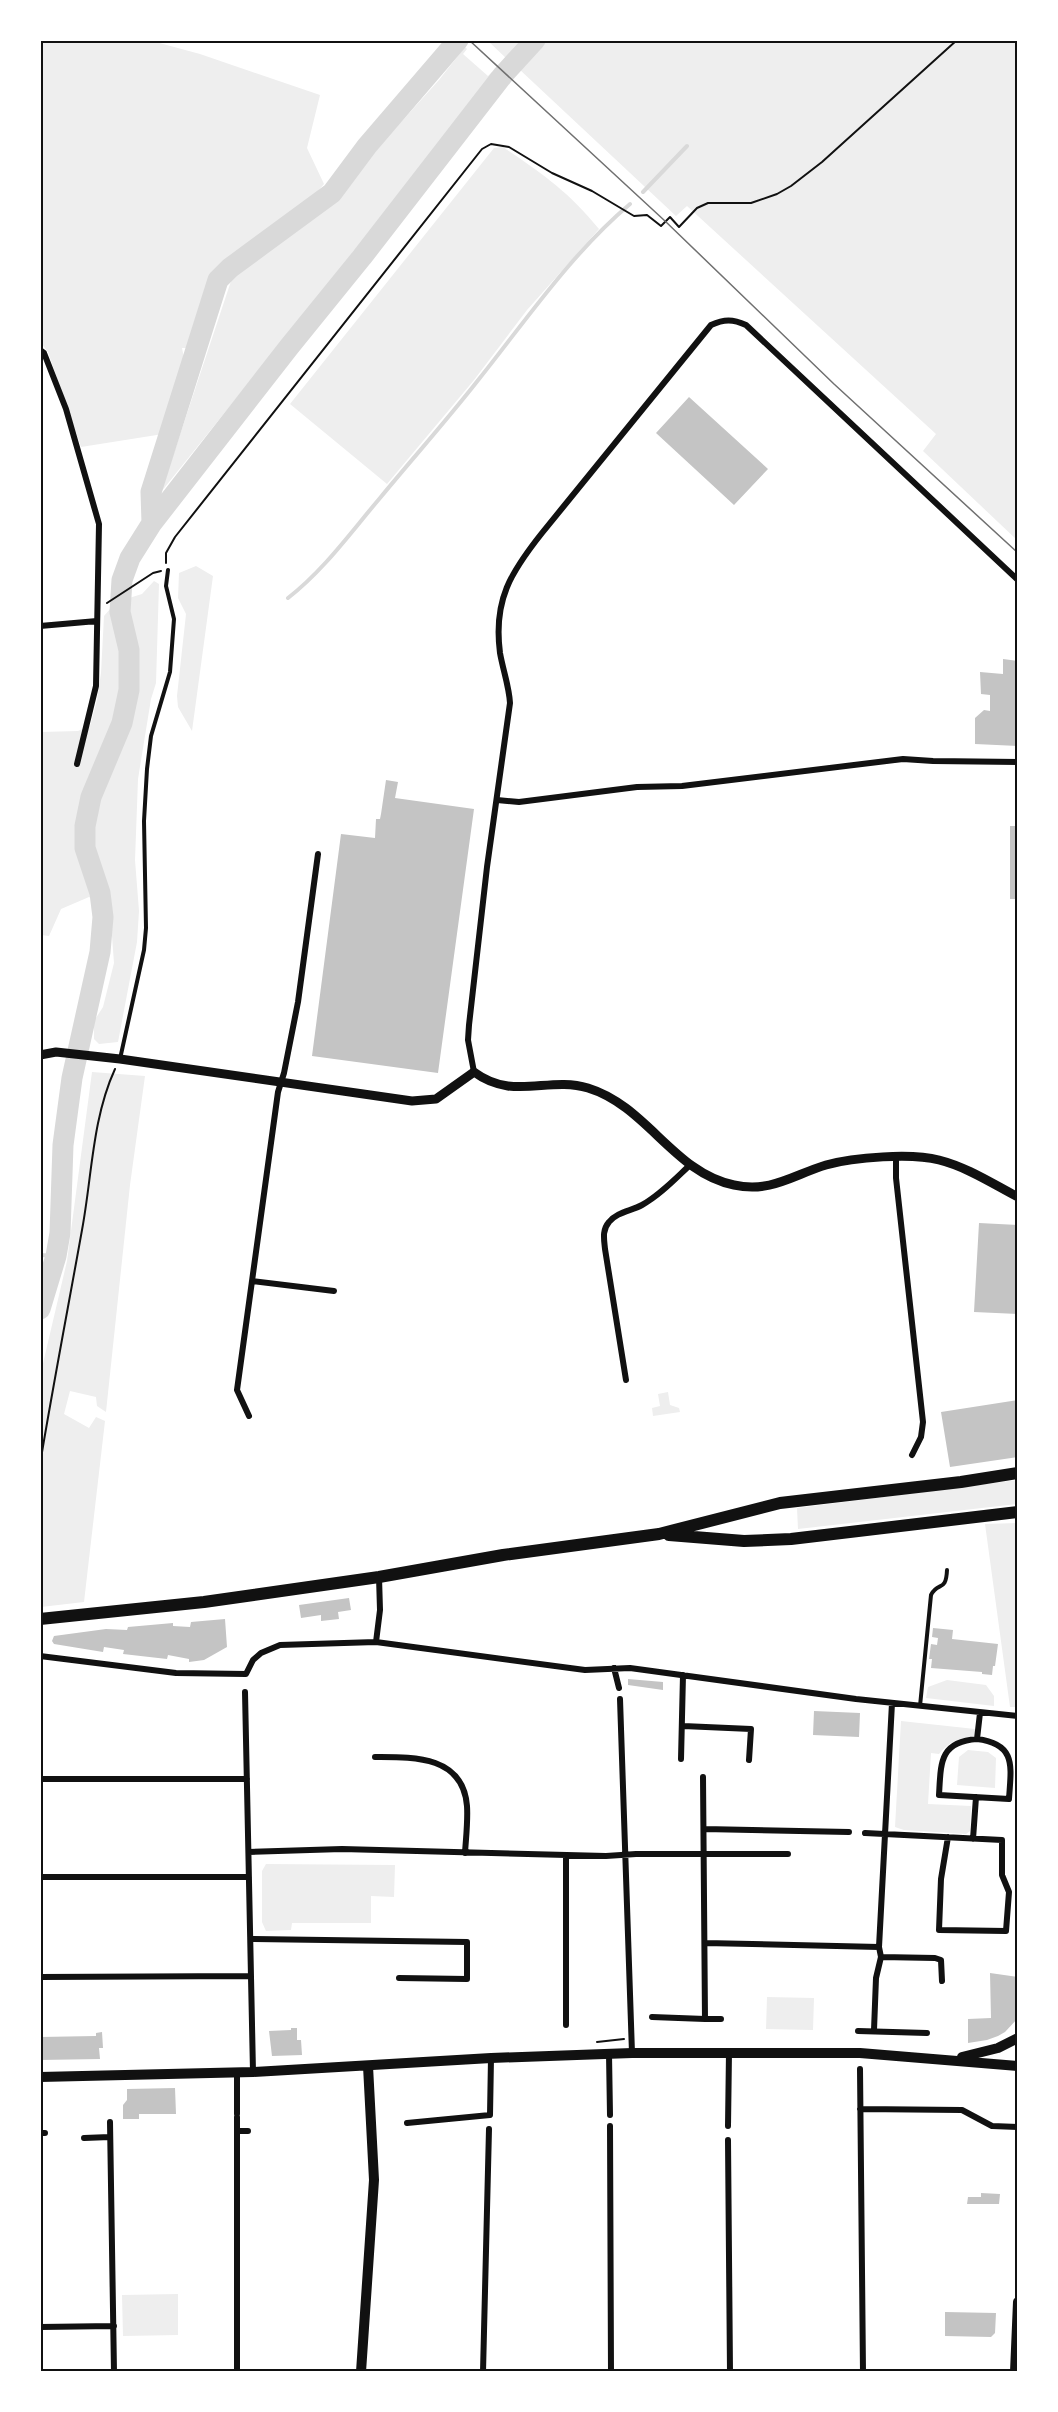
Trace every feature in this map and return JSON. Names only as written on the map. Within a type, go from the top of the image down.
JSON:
[{"type":"highway","points":[[40,1619],[204,1602],[380,1577],[503,1555],[659,1534],[780,1503],[961,1482],[1017,1473]]},
{"type":"highway","points":[[659,1534],[744,1541],[791,1539],[1017,1512]]},
{"type":"main road","points":[[950,2060],[998,2048],[1017,2038]]},
{"type":"main road","points":[[40,2077],[254,2072],[491,2058],[632,2053],[867,2053],[1017,2066]]},
{"type":"main road","points":[[361,2372],[374,2180],[368,2066]]},
{"type":"main road","points":[[1014,2372],[1017,2302]]},
{"type":"street","points":[[1017,580],[747,325],[735,320],[721,321],[711,325],[518,563],[506,586],[500,607],[499,628],[500,653],[509,687],[510,703],[468,1025],[468,1040],[474,1072],[487,1081],[501,1086],[529,1088],[569,1085],[587,1088],[605,1095],[622,1104],[690,1165],[719,1182],[756,1187],[792,1180],[826,1165],[861,1159],[925,1157],[951,1164],[1017,1197]]},
{"type":"street","points":[[40,350],[44,353],[66,410],[99,524],[96,687],[77,764]]},
{"type":"street","points":[[40,626],[97,621]]},
{"type":"street","points":[[497,800],[519,802],[637,787],[682,786],[903,759],[1017,762]]},
{"type":"street","points":[[249,1416],[237,1390],[278,1092],[298,1002],[318,854]]},
{"type":"street","points":[[40,1055],[56,1053],[120,1059],[412,1101],[426,1101],[447,1093],[474,1072]]},
{"type":"street","points":[[896,1158],[896,1178],[924,1422],[921,1437],[912,1455]]},
{"type":"street","points":[[626,1380],[605,1249],[604,1229],[610,1220],[621,1213],[642,1205],[659,1194],[690,1165]]},
{"type":"street","points":[[252,1281],[334,1291]]},
{"type":"street","points":[[376,1642],[380,1610],[380,1577]]},
{"type":"street","points":[[40,1656],[176,1673],[246,1674],[253,1660],[261,1653],[280,1645],[376,1642],[585,1670],[614,1668],[683,1675],[920,1706],[1017,1716]]},
{"type":"street","points":[[614,1668],[619,1688]]},
{"type":"street","points":[[681,1759],[683,1675]]},
{"type":"street","points":[[245,1692],[254,2072]]},
{"type":"street","points":[[620,1699],[632,2053]]},
{"type":"street","points":[[874,2030],[876,1978],[881,1957],[879,1947],[892,1702]]},
{"type":"street","points":[[977,1739],[980,1713]]},
{"type":"street","points":[[683,1726],[751,1729],[749,1760]]},
{"type":"street","points":[[977,1739],[991,1741],[1007,1754],[1011,1764],[1009,1799],[939,1795],[941,1761],[947,1750],[955,1743],[977,1739]]},
{"type":"street","points":[[375,1757],[421,1758],[440,1764],[451,1772],[466,1797],[465,1852]]},
{"type":"street","points":[[703,1777],[705,2019]]},
{"type":"street","points":[[40,1779],[247,1779]]},
{"type":"street","points":[[973,1839],[976,1797]]},
{"type":"street","points":[[704,1829],[849,1832]]},
{"type":"street","points":[[865,1833],[948,1837],[973,1839],[1002,1840],[1002,1875],[1009,1892],[1006,1930],[939,1930],[941,1879],[948,1837]]},
{"type":"street","points":[[249,1852],[342,1849],[566,1856],[788,1854]]},
{"type":"street","points":[[566,1856],[566,2025]]},
{"type":"street","points":[[40,1877],[249,1877]]},
{"type":"street","points":[[251,1939],[467,1942],[467,1979],[399,1978]]},
{"type":"street","points":[[705,1943],[879,1947]]},
{"type":"street","points":[[881,1957],[941,1960],[942,1981]]},
{"type":"street","points":[[40,1977],[251,1976]]},
{"type":"street","points":[[652,2018],[721,2019]]},
{"type":"street","points":[[858,2031],[927,2033]]},
{"type":"street","points":[[728,2126],[729,2052]]},
{"type":"street","points":[[609,2054],[610,2115]]},
{"type":"street","points":[[407,2123],[490,2115],[491,2058]]},
{"type":"street","points":[[860,2069],[863,2372]]},
{"type":"street","points":[[237,2072],[237,2372]]},
{"type":"street","points":[[860,2109],[962,2110],[992,2126],[1017,2127]]},
{"type":"street","points":[[110,2121],[114,2372]]},
{"type":"street","points":[[610,2126],[611,2372]]},
{"type":"street","points":[[483,2372],[489,2129]]},
{"type":"street","points":[[237,2131],[248,2131]]},
{"type":"street","points":[[84,2138],[110,2137]]},
{"type":"street","points":[[728,2140],[730,2372]]},
{"type":"street","points":[[40,2326],[114,2326]]},
{"type":"lane","points":[[120,1059],[144,950],[146,928],[144,821],[147,769],[151,736],[170,672],[174,620],[166,586],[168,570]]},
{"type":"lane","points":[[920,1706],[931,1595],[933,1591],[947,1582],[947,1570]]},
{"type":"path","points":[[113,600],[153,573],[168,570],[166,553],[175,537],[482,149],[491,144],[509,147],[552,173],[565,177],[631,214],[647,215],[661,226],[669,217],[679,227],[697,208],[708,203],[751,203],[777,194],[822,162],[957,40]]},
{"type":"path","points":[[40,1464],[59,1347],[83,1228],[98,1122],[113,1073]]},
{"type":"shaded area","points":[[40,41],[152,41],[200,54],[320,95],[307,148],[324,184],[317,192],[220,265],[200,307],[187,348],[182,348],[184,358],[163,434],[81,447],[48,352],[41,343]]},
{"type":"shaded area","points":[[488,41],[1017,41],[1017,540],[923,451],[936,434],[687,206],[676,216],[519,69],[531,56],[521,46],[508,60]]},
{"type":"shaded area","points":[[465,47],[467,49],[463,54],[488,76],[492,72],[493,74],[469,108],[161,492],[232,278],[330,201],[439,80]]},
{"type":"shaded area","points":[[503,147],[554,184],[577,204],[599,229],[527,310],[474,380],[387,484],[290,404],[494,148]]},
{"type":"shaded area","points":[[196,566],[213,576],[192,731],[178,707],[177,696],[186,614],[178,598],[179,573]]},
{"type":"shaded area","points":[[154,581],[159,584],[156,683],[151,699],[138,779],[135,860],[139,911],[137,942],[118,1042],[99,1044],[94,1039],[94,1021],[103,1007],[114,963],[110,909],[89,897],[61,909],[49,936],[41,935],[41,732],[78,731],[90,726],[101,673],[104,616],[116,602],[142,594]]},
{"type":"shaded area","points":[[92,1072],[145,1076],[130,1185],[106,1412],[97,1406],[96,1397],[70,1391],[64,1414],[89,1428],[96,1417],[105,1421],[84,1602],[41,1607],[41,1372],[67,1261]]},
{"type":"shaded area","points":[[668,1392],[670,1405],[679,1408],[680,1412],[653,1416],[652,1408],[660,1406],[658,1394]]},
{"type":"shaded area","points":[[1017,1480],[1017,1504],[798,1529],[797,1508]]},
{"type":"shaded area","points":[[1018,1523],[1017,1707],[1010,1707],[985,1524]]},
{"type":"shaded area","points":[[947,1680],[986,1685],[994,1696],[994,1706],[926,1698],[928,1687]]},
{"type":"shaded area","points":[[901,1721],[975,1729],[975,1736],[955,1741],[939,1754],[931,1753],[928,1804],[971,1806],[970,1831],[966,1834],[904,1830],[895,1827]]},
{"type":"shaded area","points":[[968,1750],[988,1752],[996,1758],[995,1788],[957,1785],[959,1757]]},
{"type":"shaded area","points":[[266,1864],[395,1865],[394,1897],[371,1896],[371,1923],[292,1923],[291,1930],[266,1931],[262,1922],[262,1871]]},
{"type":"shaded area","points":[[767,1997],[814,1998],[813,2030],[766,2029]]},
{"type":"shaded area","points":[[178,2294],[178,2335],[123,2336],[122,2295]]},
{"type":"building","points":[[689,397],[768,469],[734,505],[656,433]]},
{"type":"building","points":[[1003,659],[1018,661],[1018,746],[975,744],[975,718],[984,710],[990,711],[990,695],[981,694],[980,672],[1003,674]]},
{"type":"building","points":[[386,780],[398,782],[395,798],[474,809],[438,1073],[312,1056],[341,834],[375,838],[376,819],[380,819]]},
{"type":"building","points":[[1010,826],[1018,826],[1018,899],[1010,899]]},
{"type":"building","points":[[979,1223],[1018,1225],[1018,1314],[974,1312]]},
{"type":"building","points":[[1018,1400],[1018,1457],[950,1467],[941,1412]]},
{"type":"building","points":[[349,1598],[351,1610],[338,1612],[339,1619],[321,1621],[321,1615],[301,1618],[299,1605]]},
{"type":"building","points":[[225,1619],[227,1647],[204,1660],[189,1662],[189,1659],[168,1655],[167,1659],[123,1654],[124,1650],[104,1647],[103,1652],[54,1644],[52,1641],[54,1636],[106,1629],[127,1630],[128,1627],[173,1623],[173,1626],[190,1627],[191,1622]]},
{"type":"building","points":[[933,1628],[953,1630],[952,1639],[998,1644],[992,1675],[982,1674],[982,1672],[931,1668],[932,1659],[929,1659],[931,1644],[937,1645],[938,1638],[932,1637]]},
{"type":"building","points":[[628,1679],[663,1682],[663,1690],[628,1685]]},
{"type":"building","points":[[814,1711],[860,1713],[859,1737],[813,1735]]},
{"type":"building","points":[[990,1973],[1018,1977],[1018,2018],[998,2036],[968,2043],[968,2019],[991,2018]]},
{"type":"building","points":[[291,2028],[297,2028],[297,2040],[301,2040],[302,2055],[272,2056],[269,2031],[291,2030]]},
{"type":"building","points":[[102,2032],[103,2048],[99,2048],[100,2059],[40,2060],[40,2037],[96,2036],[96,2033]]},
{"type":"building","points":[[175,2088],[176,2114],[139,2114],[139,2119],[123,2119],[123,2105],[127,2100],[127,2089]]},
{"type":"building","points":[[981,2193],[1000,2194],[999,2204],[967,2204],[968,2197],[981,2197]]},
{"type":"building","points":[[945,2312],[996,2313],[995,2333],[991,2337],[945,2336]]},
{"type":"waterway","points":[[152,523],[151,492],[218,280],[230,268],[332,193],[367,146],[458,40]]},
{"type":"waterway","points":[[40,1309],[56,1256],[60,1233],[63,1145],[72,1078],[100,952],[103,917],[100,893],[85,848],[85,826],[91,797],[122,723],[129,690],[129,650],[120,612],[122,580],[130,558],[152,523],[289,347],[503,75],[535,40]]},
{"type":"waterway","points":[[643,192],[687,146]]},
{"type":"waterway","points":[[288,598],[337,550],[455,409],[569,266],[588,244],[630,204]]},
{"type":"waterway","points":[[40,1255],[56,1256]]},
{"type":"tram line","points":[[469,40],[665,221],[834,384],[1018,553]]}]
